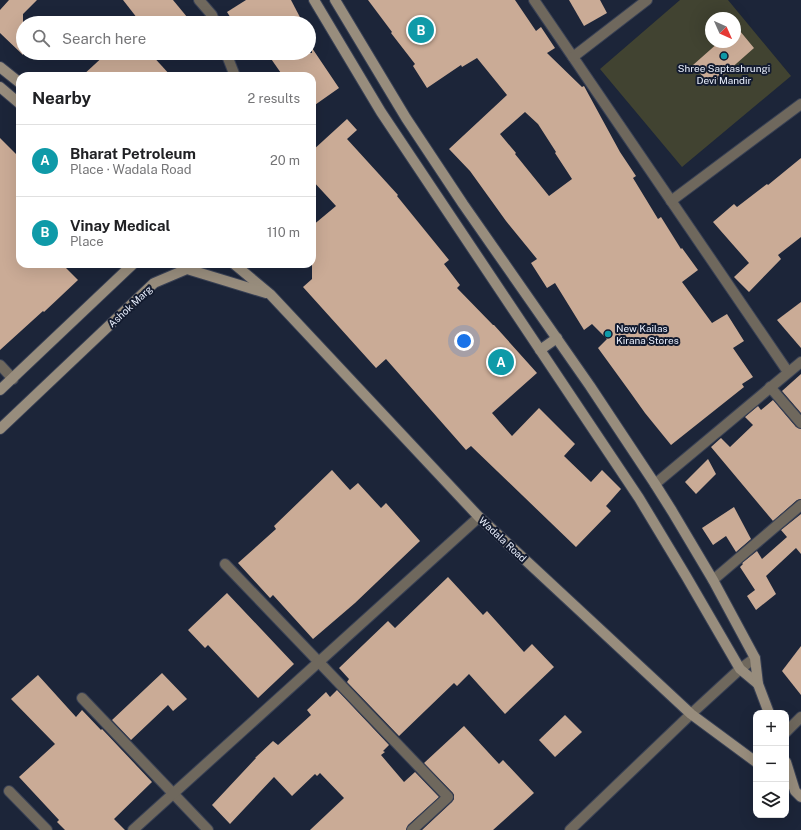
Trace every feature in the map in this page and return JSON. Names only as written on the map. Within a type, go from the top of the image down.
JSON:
[{"type":"main road","points":[[314,0],[381,112],[639,498],[740,669],[758,684]]},
{"type":"main road","points":[[335,0],[406,118],[463,204],[655,484],[713,580],[755,658],[758,684],[768,710]]},
{"type":"main road","points":[[0,67],[16,80]]},
{"type":"main road","points":[[0,88],[16,101]]},
{"type":"main road","points":[[0,390],[129,268]]},
{"type":"main road","name":"Ashok Marg","points":[[0,429],[154,283],[183,268]]},
{"type":"main road","name":"Ashok Marg","points":[[193,268],[270,294]]},
{"type":"main road","points":[[239,268],[270,294]]},
{"type":"main road","name":"Wadala Road","points":[[270,294],[479,517],[691,714],[753,760]]},
{"type":"main road","points":[[540,350],[556,338]]},
{"type":"main road","points":[[789,770],[798,794]]},
{"type":"main road","points":[[789,786],[798,794]]},
{"type":"street","points":[[199,0],[213,16]]},
{"type":"street","points":[[534,0],[788,372]]},
{"type":"street","points":[[573,57],[647,0]]},
{"type":"street","points":[[229,60],[233,72]]},
{"type":"street","points":[[671,201],[801,104]]},
{"type":"street","points":[[655,484],[801,362]]},
{"type":"street","points":[[0,366],[13,379]]},
{"type":"street","points":[[770,387],[801,422]]},
{"type":"street","points":[[713,580],[801,504]]},
{"type":"street","points":[[133,830],[479,517]]},
{"type":"street","points":[[225,564],[448,797],[412,830]]},
{"type":"street","points":[[570,830],[691,714],[740,669],[755,658]]},
{"type":"street","points":[[82,698],[208,830]]},
{"type":"street","points":[[789,729],[801,717]]},
{"type":"street","points":[[9,791],[47,830]]},
{"type":"green space","points":[[680,0],[728,0],[738,12],[705,12],[705,48],[741,48],[741,16],[791,76],[682,167],[600,69]]},
{"type":"building","points":[[9,0],[37,0],[23,14],[23,16],[16,16],[16,48],[0,33],[0,10]]},
{"type":"building","points":[[123,0],[173,0],[186,16],[136,16]]},
{"type":"building","points":[[246,0],[291,0],[299,16],[230,16],[227,12]]},
{"type":"building","points":[[368,0],[515,0],[536,31],[541,27],[555,48],[547,53],[582,87],[584,86],[620,152],[636,176],[633,178],[658,219],[661,217],[681,249],[682,248],[698,270],[682,282],[712,323],[727,314],[744,341],[733,348],[753,377],[742,384],[744,387],[671,445],[645,413],[598,348],[607,339],[592,324],[584,330],[555,283],[547,288],[531,263],[537,259],[506,221],[470,171],[449,149],[507,95],[477,58],[462,67],[461,65],[427,88],[413,66],[415,64],[391,33],[392,32]],"holes":[[[525,112],[538,124],[572,179],[549,196],[500,134]]]},
{"type":"building","points":[[569,0],[600,0],[607,13],[584,26]]},
{"type":"building","name":"Shree Saptashrungi Devi Mandir","points":[[741,32],[754,48],[711,86],[693,65],[712,48],[741,48]]},
{"type":"building","points":[[316,54],[339,88],[316,104],[316,72],[280,72],[272,60],[316,60]]},
{"type":"building","points":[[99,60],[156,60],[167,72],[86,72]]},
{"type":"building","points":[[347,119],[357,130],[347,139],[398,195],[397,196],[449,260],[444,264],[460,285],[457,288],[494,325],[537,373],[492,413],[512,436],[539,408],[575,444],[564,456],[591,482],[602,470],[621,489],[606,506],[611,511],[576,547],[471,446],[466,450],[386,359],[376,368],[303,287],[312,279],[312,268],[316,268],[316,223],[336,206],[316,184],[316,147]]},
{"type":"building","points":[[0,138],[16,154],[16,268],[66,268],[78,280],[0,350]]},
{"type":"building","points":[[801,158],[801,237],[778,255],[781,259],[749,292],[734,277],[749,263],[713,222],[734,204],[737,207],[767,184],[768,185]]},
{"type":"building","points":[[801,302],[801,348],[777,320]]},
{"type":"building","points":[[801,374],[801,413],[782,391]]},
{"type":"building","points":[[773,400],[796,427],[801,429],[801,499],[797,500],[773,521],[711,447],[721,438],[730,447],[753,425],[745,417],[758,406],[761,410]]},
{"type":"building","points":[[708,459],[716,474],[696,494],[685,482]]},
{"type":"building","points":[[332,470],[350,490],[358,483],[381,508],[386,503],[420,541],[355,603],[313,639],[273,595],[270,598],[238,563],[276,529],[274,526]]},
{"type":"building","points":[[734,507],[751,539],[736,552],[726,536],[713,545],[702,528]]},
{"type":"building","points":[[801,514],[801,554],[796,548],[766,576],[776,594],[756,610],[747,596],[755,590],[740,567],[743,564],[742,563],[757,551],[762,559],[787,537],[781,530]]},
{"type":"building","points":[[448,577],[483,615],[487,611],[524,652],[532,644],[554,667],[505,714],[469,674],[457,686],[454,683],[399,736],[347,682],[349,679],[339,668],[388,621],[395,628]]},
{"type":"building","points":[[227,593],[294,664],[258,698],[208,645],[205,648],[188,630]]},
{"type":"building","points":[[801,646],[801,695],[782,671]]},
{"type":"building","points":[[162,673],[187,699],[173,711],[168,705],[131,740],[112,720]]},
{"type":"building","points":[[38,675],[76,717],[82,710],[152,782],[114,819],[125,830],[65,830],[57,822],[59,820],[19,777],[55,744],[11,699]]},
{"type":"building","points":[[337,690],[389,745],[383,751],[385,752],[381,755],[404,782],[415,772],[439,797],[408,825],[406,830],[310,830],[344,798],[320,773],[317,776],[315,774],[292,796],[274,777],[230,824],[212,805],[255,758],[273,741],[278,745],[311,715],[307,710],[326,692],[330,697]]},
{"type":"building","points":[[565,715],[582,732],[555,757],[539,740]]},
{"type":"building","points":[[464,726],[499,764],[503,760],[534,793],[493,830],[422,830],[454,799],[453,793],[424,763]]},
{"type":"place","name":"Vinay Medical","points":[[421,30]]},
{"type":"place","name":"Shree Saptashrungi Devi Mandir","points":[[724,56]]},
{"type":"place","name":"New Kailas Kirana Stores","points":[[608,334]]},
{"type":"place","name":"Bharat Petroleum","points":[[501,362]]}]
